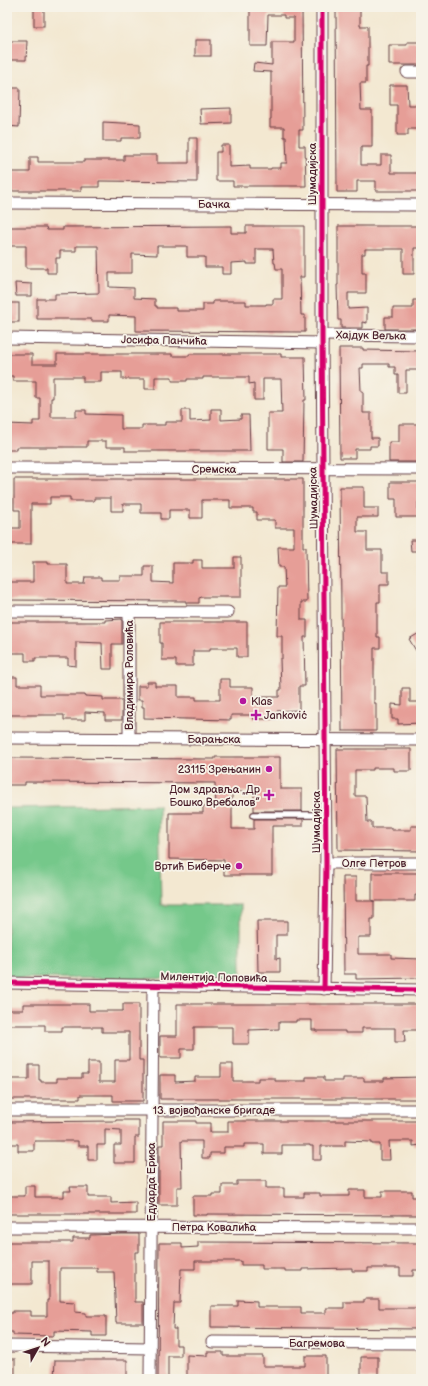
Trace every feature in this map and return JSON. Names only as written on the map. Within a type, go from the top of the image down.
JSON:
[{"type":"street","name":"Шумадијска","points":[[322,7],[322,339],[326,815],[324,989]]},
{"type":"street","points":[[407,72],[421,72]]},
{"type":"street","name":"Бачка","points":[[7,204],[421,205]]},
{"type":"street","name":"Хајдук Вељка","points":[[322,339],[421,336]]},
{"type":"street","name":"Јосифа Панчића","points":[[7,338],[322,339]]},
{"type":"street","name":"Сремска","points":[[7,468],[323,470],[421,469]]},
{"type":"street","name":"Владимира Роловића","points":[[7,612],[228,612]]},
{"type":"street","name":"Владимира Роловића","points":[[129,612],[129,738]]},
{"type":"street","name":"Барањска","points":[[7,738],[421,740]]},
{"type":"street","name":"Олге Петров","points":[[326,863],[421,863]]},
{"type":"street","name":"Милентија Поповића","points":[[7,984],[421,990]]},
{"type":"street","name":"Едуарда Ериоа","points":[[150,1379],[153,985]]},
{"type":"street","name":"13. војвођанске бригаде","points":[[7,1110],[421,1110]]},
{"type":"street","name":"Петра Ковалића","points":[[7,1227],[421,1228]]},
{"type":"street","name":"Багремова","points":[[212,1342],[421,1344]]},
{"type":"street","points":[[7,1346],[150,1348]]},
{"type":"lane","points":[[254,815],[326,815]]},
{"type":"green space","points":[[159,805],[161,905],[241,905],[241,979],[7,978],[7,808]]},
{"type":"building","points":[[34,7],[44,7],[44,26],[34,26]]},
{"type":"building","points":[[250,7],[302,7],[303,130],[299,130],[299,146],[305,146],[306,186],[233,186],[233,181],[216,181],[216,152],[221,152],[221,145],[229,145],[229,167],[250,166],[250,169],[271,169],[281,168],[281,163],[287,163],[284,127],[270,127],[271,72],[253,71],[254,63],[272,65],[272,42],[294,42],[294,18],[284,18],[284,15],[268,15],[267,46],[250,46]]},
{"type":"building","points":[[336,8],[360,8],[360,26],[368,26],[368,66],[366,66],[366,83],[360,83],[361,110],[372,110],[372,147],[361,147],[361,165],[381,165],[381,155],[391,155],[391,173],[421,173],[421,191],[376,191],[376,181],[357,181],[357,192],[337,192]]},
{"type":"building","points":[[195,40],[211,40],[211,56],[195,56]]},
{"type":"building","points":[[7,41],[27,41],[26,60],[7,60]]},
{"type":"building","points":[[407,42],[421,42],[421,65],[389,65],[389,45],[407,45]]},
{"type":"building","points":[[390,85],[407,85],[408,105],[421,105],[421,129],[408,129],[408,135],[397,135],[397,105],[390,105]]},
{"type":"building","points":[[7,88],[20,88],[19,127],[7,126]]},
{"type":"building","points":[[231,108],[231,123],[201,124],[200,109]]},
{"type":"building","points":[[103,122],[140,124],[140,138],[121,138],[121,141],[103,141]]},
{"type":"building","points":[[189,138],[197,138],[197,182],[99,181],[99,187],[81,187],[81,191],[7,191],[7,172],[30,172],[30,157],[38,157],[38,162],[84,162],[84,160],[124,160],[124,155],[157,155],[157,163],[189,163]]},
{"type":"building","points":[[231,226],[231,233],[246,233],[246,226],[304,226],[304,277],[300,277],[301,315],[305,315],[305,332],[136,331],[136,316],[109,315],[109,321],[91,321],[91,319],[37,319],[37,299],[55,299],[55,294],[99,293],[98,246],[76,246],[76,251],[60,251],[60,258],[56,258],[56,273],[47,273],[47,268],[26,268],[26,246],[7,246],[7,227],[46,227],[47,230],[63,230],[63,227]],"holes":[[[157,246],[187,246],[187,257],[205,257],[205,267],[222,267],[222,274],[231,274],[231,263],[247,262],[247,264],[256,264],[256,249],[273,249],[276,269],[282,269],[282,299],[273,299],[273,304],[266,305],[246,305],[246,301],[213,301],[213,304],[203,304],[203,311],[176,311],[176,308],[157,308],[157,306],[155,306],[155,299],[134,298],[134,288],[109,287],[109,273],[132,273],[132,254],[157,255]]]},
{"type":"building","points":[[338,226],[421,226],[421,248],[414,248],[414,274],[403,274],[403,249],[365,249],[365,254],[362,254],[362,273],[366,273],[366,293],[348,293],[348,309],[367,308],[367,323],[362,322],[362,328],[341,328],[341,320],[338,320]]},
{"type":"building","points":[[15,283],[32,284],[32,296],[16,296]]},
{"type":"building","points":[[413,300],[421,300],[421,329],[385,329],[385,317],[393,317],[393,308],[413,308]]},
{"type":"building","points":[[7,303],[19,303],[19,322],[7,322]]},
{"type":"building","points":[[339,348],[421,351],[421,370],[406,370],[406,393],[398,393],[398,375],[395,375],[395,367],[389,367],[389,364],[363,364],[363,368],[360,368],[361,391],[363,391],[363,413],[371,413],[371,438],[378,438],[378,446],[370,446],[370,449],[355,449],[355,458],[340,458]]},
{"type":"building","points":[[7,354],[32,354],[32,364],[57,364],[57,354],[172,354],[172,356],[189,356],[189,354],[281,354],[281,357],[305,357],[306,400],[304,400],[303,462],[283,462],[283,449],[268,449],[268,413],[282,413],[281,379],[263,379],[263,400],[254,400],[254,383],[249,384],[249,377],[203,377],[203,379],[172,381],[172,377],[155,377],[155,389],[145,389],[145,379],[122,379],[122,372],[101,372],[101,382],[83,382],[83,377],[53,377],[51,417],[76,417],[76,410],[86,410],[86,414],[121,415],[121,429],[142,429],[142,425],[165,425],[165,422],[182,422],[182,410],[190,410],[190,421],[211,420],[211,409],[221,409],[221,420],[241,419],[241,415],[249,415],[250,451],[125,451],[125,447],[106,447],[106,441],[87,441],[87,447],[16,447],[16,450],[7,450],[7,424],[33,425],[33,421],[40,421],[40,398],[36,398],[36,381],[13,381],[13,376],[7,376]]},
{"type":"building","points":[[399,424],[421,424],[421,462],[389,462],[389,442],[399,442]]},
{"type":"building","points":[[14,479],[303,479],[303,547],[306,547],[307,602],[301,602],[301,620],[307,620],[307,637],[304,637],[305,686],[299,686],[299,710],[277,711],[277,719],[253,719],[253,715],[231,715],[231,720],[144,718],[144,707],[142,707],[142,700],[138,700],[138,686],[147,686],[147,682],[155,682],[155,686],[178,686],[178,697],[196,697],[196,700],[220,700],[220,679],[230,679],[230,687],[253,687],[253,697],[279,697],[279,690],[281,690],[280,659],[282,659],[282,636],[277,636],[278,587],[285,587],[284,567],[279,567],[278,547],[294,547],[294,528],[275,528],[275,520],[257,520],[257,512],[253,512],[253,508],[230,508],[230,500],[202,500],[202,518],[190,518],[190,510],[169,510],[169,519],[161,519],[161,513],[141,513],[141,504],[123,504],[123,511],[111,511],[111,498],[94,498],[94,501],[70,501],[70,497],[50,497],[50,504],[31,504],[31,544],[9,544],[9,528],[20,528],[20,510],[14,510]]},
{"type":"building","points":[[390,482],[421,482],[421,502],[418,502],[418,517],[396,517],[396,499],[390,499]]},
{"type":"building","points":[[340,487],[364,487],[364,508],[378,508],[378,517],[357,517],[357,532],[367,532],[367,550],[382,550],[382,572],[389,572],[389,584],[380,584],[380,602],[377,602],[377,637],[380,637],[380,648],[374,648],[374,703],[376,703],[376,731],[342,731]]},
{"type":"building","points":[[410,540],[421,540],[421,551],[411,551]]},
{"type":"building","points":[[234,557],[241,557],[241,597],[202,597],[199,598],[199,603],[186,603],[186,601],[7,600],[7,582],[33,582],[33,562],[67,564],[67,584],[84,584],[85,577],[101,577],[101,580],[120,580],[120,576],[144,576],[144,566],[153,566],[153,582],[173,583],[173,563],[193,563],[193,560],[202,560],[202,568],[234,568]]},
{"type":"building","points":[[122,619],[122,644],[112,644],[112,669],[103,669],[102,643],[76,642],[76,666],[68,665],[68,658],[35,658],[35,661],[25,661],[25,653],[7,653],[7,622],[105,622],[105,620]]},
{"type":"building","points":[[160,622],[247,622],[247,657],[237,657],[237,648],[210,648],[210,651],[193,651],[193,666],[176,666],[176,660],[162,660]]},
{"type":"building","points":[[421,632],[421,659],[409,639]]},
{"type":"building","points":[[9,677],[17,677],[17,685],[40,685],[40,695],[85,695],[103,697],[103,700],[122,700],[122,720],[105,720],[105,713],[85,712],[85,720],[64,720],[64,715],[7,715],[7,688],[9,688]]},
{"type":"building","points":[[402,688],[410,688],[410,702],[421,702],[421,723],[398,724],[398,719],[392,719],[392,704],[402,705]]},
{"type":"building","points":[[337,749],[411,749],[411,771],[394,771],[394,768],[355,770],[355,796],[366,796],[367,822],[372,822],[372,828],[411,830],[411,826],[421,826],[421,851],[338,850]]},
{"type":"building","points":[[215,757],[280,757],[280,789],[302,789],[302,811],[254,811],[254,792],[232,792],[232,829],[254,829],[254,819],[303,819],[303,826],[272,826],[272,875],[224,875],[224,860],[169,859],[169,813],[203,813],[203,806],[216,806],[215,783],[25,782],[25,785],[7,785],[7,758],[215,759]]},
{"type":"building","points":[[372,873],[421,873],[421,896],[415,895],[415,901],[372,901]]},
{"type":"building","points":[[343,877],[356,877],[356,901],[374,901],[374,919],[371,919],[371,937],[358,937],[358,954],[391,954],[391,958],[421,959],[421,978],[356,979],[356,974],[344,974]]},
{"type":"building","points":[[257,921],[287,921],[287,935],[276,935],[276,959],[280,958],[280,972],[258,972]]},
{"type":"building","points":[[23,1004],[89,1004],[89,1011],[123,1011],[123,1004],[139,1004],[139,1060],[143,1060],[143,1101],[113,1101],[113,1095],[80,1095],[80,1099],[7,1099],[7,1079],[29,1079],[29,1065],[39,1065],[39,1080],[41,1080],[41,1082],[57,1082],[57,1078],[82,1078],[82,1074],[88,1074],[88,1062],[99,1062],[99,1082],[115,1082],[115,1060],[129,1060],[129,1032],[102,1032],[102,1027],[62,1027],[62,1031],[45,1031],[45,1025],[7,1025],[7,1010],[23,1010]]},
{"type":"building","points":[[177,1004],[421,1004],[421,1030],[404,1030],[405,1042],[395,1042],[395,1028],[362,1028],[362,1033],[345,1033],[345,1031],[316,1031],[312,1030],[312,1020],[296,1020],[296,1022],[279,1022],[279,1029],[249,1030],[249,1044],[233,1044],[233,1027],[194,1027],[194,1049],[181,1049],[181,1058],[160,1058],[160,1036],[177,1036]]},
{"type":"building","points":[[221,1064],[233,1064],[233,1081],[258,1081],[258,1078],[275,1078],[275,1081],[306,1081],[306,1077],[324,1077],[324,1081],[343,1081],[343,1078],[364,1078],[364,1081],[384,1081],[384,1078],[421,1077],[421,1099],[160,1099],[160,1075],[175,1075],[175,1082],[195,1081],[195,1077],[221,1077]]},
{"type":"building","points":[[139,1120],[139,1137],[135,1137],[135,1163],[114,1163],[114,1145],[121,1145],[121,1130],[105,1129],[105,1145],[97,1145],[97,1160],[88,1160],[88,1146],[78,1146],[78,1141],[34,1141],[34,1151],[18,1151],[18,1144],[7,1144],[7,1122]]},
{"type":"building","points":[[163,1121],[196,1121],[196,1123],[210,1123],[210,1132],[228,1132],[228,1121],[421,1121],[421,1145],[413,1146],[413,1141],[389,1141],[390,1160],[380,1160],[380,1144],[372,1144],[372,1142],[345,1141],[345,1146],[321,1146],[321,1160],[313,1160],[313,1146],[310,1145],[282,1145],[282,1154],[264,1154],[264,1144],[244,1144],[244,1147],[224,1147],[224,1153],[210,1153],[210,1158],[202,1158],[202,1141],[181,1141],[182,1187],[177,1187],[177,1205],[159,1205],[159,1145],[163,1145]]},
{"type":"building","points":[[237,1181],[266,1181],[266,1188],[284,1188],[284,1197],[304,1197],[304,1193],[320,1193],[320,1196],[349,1196],[349,1190],[365,1190],[365,1197],[382,1197],[382,1191],[412,1191],[412,1197],[421,1197],[421,1215],[193,1215],[193,1196],[212,1196],[212,1194],[222,1194],[222,1185],[237,1185]]},
{"type":"building","points":[[25,1186],[35,1186],[35,1197],[64,1197],[64,1191],[71,1191],[70,1187],[88,1187],[88,1197],[111,1197],[111,1203],[136,1202],[136,1214],[7,1214],[7,1196],[25,1196]]},
{"type":"building","points":[[139,1234],[139,1252],[135,1252],[135,1302],[143,1302],[143,1323],[116,1323],[114,1272],[97,1272],[97,1268],[60,1268],[60,1301],[75,1302],[75,1312],[86,1313],[86,1316],[106,1316],[106,1336],[92,1336],[92,1332],[54,1331],[54,1336],[13,1335],[13,1332],[7,1332],[7,1313],[13,1313],[13,1311],[31,1311],[31,1316],[47,1316],[47,1300],[49,1300],[49,1261],[32,1261],[32,1284],[7,1284],[7,1242],[73,1242],[73,1238],[90,1238],[90,1235]]},
{"type":"building","points":[[198,1242],[421,1243],[421,1270],[413,1270],[413,1276],[400,1276],[400,1268],[368,1268],[368,1271],[352,1271],[352,1268],[285,1271],[285,1269],[262,1269],[262,1265],[241,1265],[241,1261],[195,1261],[195,1269],[181,1269],[180,1303],[174,1303],[173,1329],[176,1329],[176,1345],[181,1345],[181,1356],[168,1356],[168,1379],[158,1379],[159,1243],[182,1243],[182,1248],[198,1247]]},
{"type":"building","points":[[364,1299],[379,1299],[379,1308],[421,1308],[421,1329],[211,1327],[211,1306],[238,1306],[238,1300],[257,1301],[257,1307],[301,1307],[301,1313],[326,1313],[326,1308],[344,1308],[344,1302],[364,1302]]},
{"type":"building","points":[[207,1352],[223,1352],[223,1356],[263,1356],[263,1366],[305,1366],[305,1356],[326,1356],[326,1379],[187,1379],[187,1355],[207,1356]]},
{"type":"building","points":[[361,1357],[378,1357],[378,1379],[361,1378]]},
{"type":"building","points":[[7,1359],[15,1359],[15,1379],[7,1379]]},
{"type":"building","points":[[55,1360],[127,1360],[127,1379],[54,1379]]},
{"type":"cycle path","points":[[322,7],[322,335],[326,863],[324,989]]},
{"type":"cycle path","points":[[7,983],[421,990]]},
{"type":"place","name":"Klas","points":[[243,701]]},
{"type":"place","name":"Janković","points":[[256,715]]},
{"type":"place","name":"23115 Зрењанин","points":[[269,769]]},
{"type":"place","name":"Дом здравља „Др Бошко Вребалов”","points":[[269,795]]},
{"type":"place","name":"Вртић Биберче","points":[[239,866]]}]
